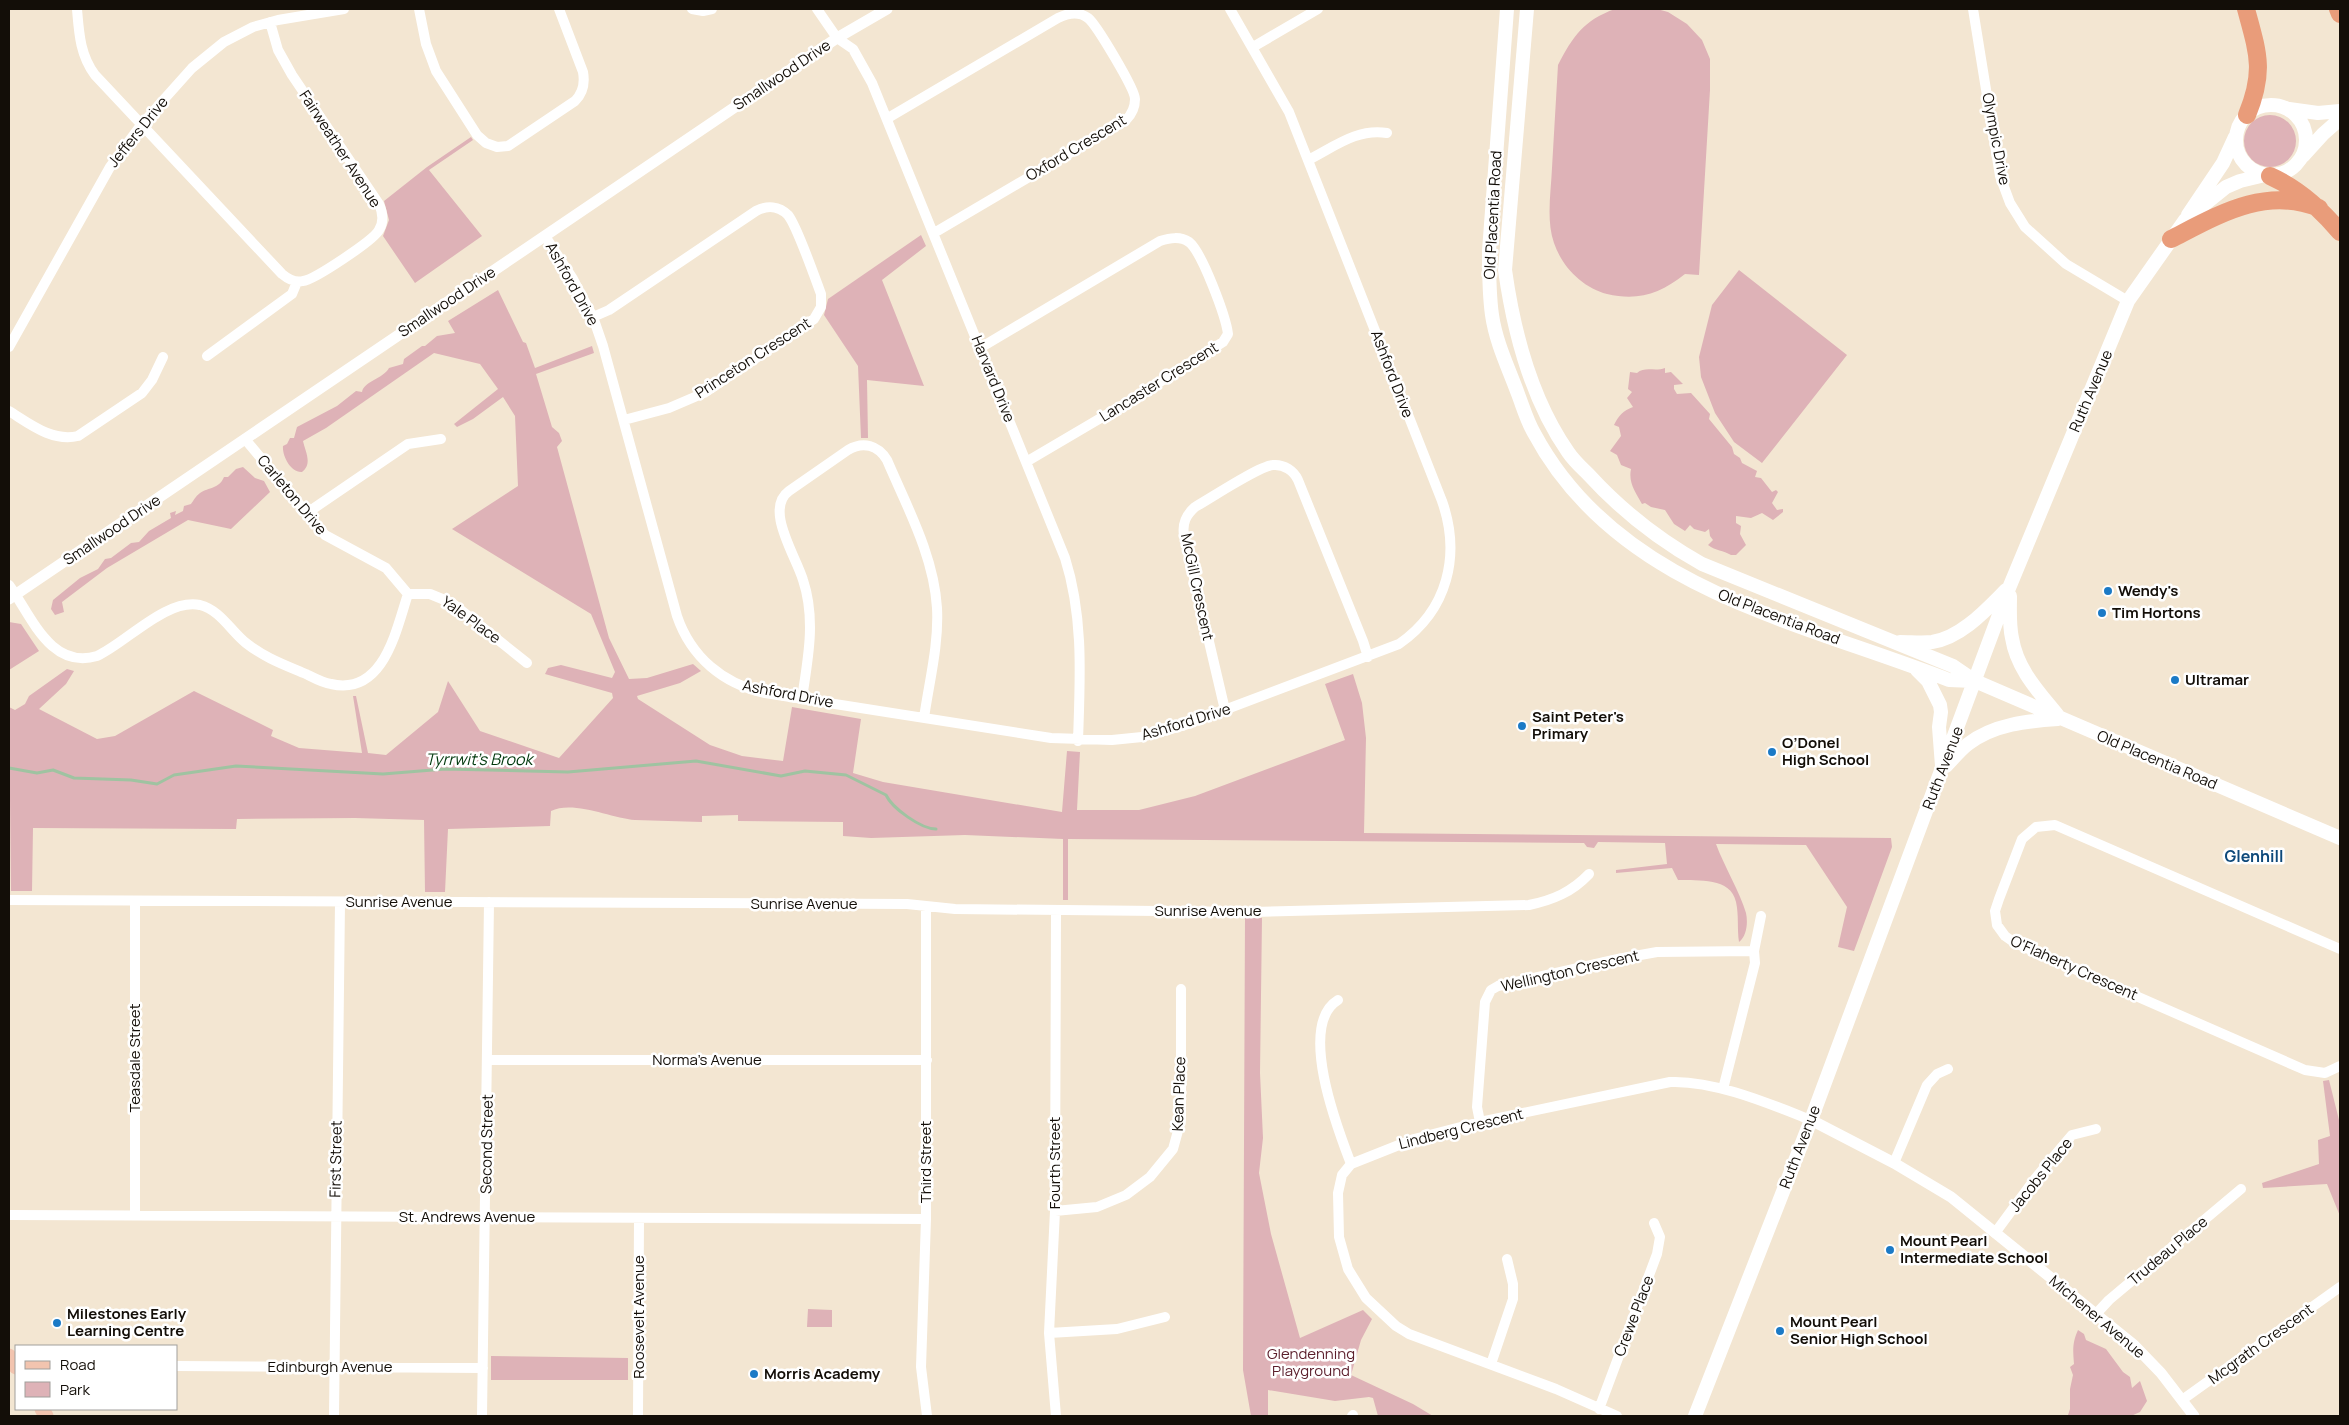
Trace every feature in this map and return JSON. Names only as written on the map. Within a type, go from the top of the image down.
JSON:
[{"type":"highway","points":[[2246,9],[2257,50],[2259,75],[2256,91],[2247,115]]},
{"type":"highway","points":[[2338,9],[2340,14]]},
{"type":"highway","points":[[2268,175],[2294,188],[2319,208],[2340,232]]},
{"type":"highway","points":[[2171,239],[2221,214],[2266,200],[2301,201],[2319,208]]},
{"type":"main road","name":"Old Placentia Road","points":[[1507,9],[1489,251],[1489,282],[1493,317],[1500,345],[1533,432],[1549,459],[1602,520],[1669,570],[1743,606],[1904,662],[1949,680],[1975,681]]},
{"type":"main road","name":"Old Placentia Road","points":[[1527,9],[1505,270],[1511,310],[1537,397],[1568,453],[1614,502],[1668,545],[1702,564],[1953,666],[1975,681],[2340,838]]},
{"type":"main road","points":[[2185,220],[2223,163],[2247,115],[2259,107],[2268,105],[2310,112],[2340,111]]},
{"type":"main road","points":[[2288,108],[2298,117],[2305,133],[2305,148],[2300,161]]},
{"type":"main road","points":[[2237,132],[2236,144],[2240,158],[2252,170],[2268,175],[2285,174],[2340,119]]},
{"type":"main road","name":"Ruth Avenue","points":[[1695,1416],[1811,1120],[2009,588],[2128,301],[2185,220],[2226,187],[2240,181],[2268,175]]},
{"type":"main road","points":[[1895,642],[1933,642],[1941,639],[1976,620],[2009,588]]},
{"type":"main road","points":[[2009,588],[2011,637],[2020,663],[2028,678],[2060,718]]},
{"type":"main road","points":[[1904,662],[1928,681],[1937,699],[1941,712],[1938,727],[1942,770]]},
{"type":"main road","points":[[1942,770],[1969,743],[1996,730],[2024,722],[2060,718]]},
{"type":"street","points":[[77,9],[81,48],[88,65],[99,80],[282,274],[297,282],[292,294],[207,356]]},
{"type":"street","name":"Jeffers Drive","points":[[9,347],[104,177],[141,125],[207,54],[239,33],[270,22],[344,9]]},
{"type":"street","points":[[419,9],[429,53],[440,80],[481,140],[497,147],[512,144],[575,101],[581,93],[584,82],[583,72],[559,9]]},
{"type":"street","points":[[692,9],[703,11],[712,9]]},
{"type":"street","points":[[817,9],[837,38]]},
{"type":"street","name":"Smallwood Drive","points":[[12,597],[837,38],[887,9]]},
{"type":"street","name":"Ashford Drive","points":[[546,236],[573,279],[593,317],[624,420],[677,616],[691,646],[713,669],[737,684],[756,691],[1051,738],[1078,741],[1142,737],[1172,729],[1391,648],[1407,638],[1432,612],[1448,578],[1451,558],[1450,529],[1442,501],[1289,112],[1230,9]]},
{"type":"street","points":[[1253,47],[1318,9]]},
{"type":"street","name":"Olympic Drive","points":[[1973,9],[2000,176],[2010,203],[2025,227],[2066,264],[2128,301]]},
{"type":"street","name":"Oxford Crescent","points":[[888,118],[1058,18],[1071,13],[1084,16],[1094,24],[1133,90],[1135,104],[1132,113],[1126,120],[934,233]]},
{"type":"street","name":"Fairweather Avenue","points":[[270,22],[275,42],[287,67],[379,204],[382,216],[380,228],[372,238],[314,278],[297,282]]},
{"type":"street","name":"Harvard Drive","points":[[837,38],[853,49],[872,83],[888,118],[1065,558],[1074,588],[1081,645],[1078,741]]},
{"type":"street","points":[[1308,160],[1359,134],[1374,131],[1387,133]]},
{"type":"street","name":"Princeton Crescent","points":[[593,317],[609,310],[756,211],[766,207],[777,208],[789,217],[821,294],[821,307],[814,319],[712,388],[674,406],[624,420]]},
{"type":"street","name":"Lancaster Crescent","points":[[980,348],[1160,241],[1171,238],[1188,241],[1198,253],[1224,318],[1228,334],[1223,342],[1133,400],[1026,462]]},
{"type":"street","points":[[9,412],[54,436],[66,438],[78,436],[142,392],[152,380],[163,357]]},
{"type":"street","name":"Carleton Drive","points":[[245,439],[333,541],[386,568],[408,594]]},
{"type":"street","points":[[307,513],[408,444],[441,440]]},
{"type":"street","points":[[802,698],[810,645],[810,612],[803,579],[780,520],[778,505],[788,491],[854,447],[865,445],[877,448],[887,460],[924,550],[932,577],[936,607],[936,630],[924,718]]},
{"type":"street","name":"McGill Crescent","points":[[1225,710],[1184,536],[1184,524],[1188,514],[1196,507],[1268,466],[1284,466],[1293,472],[1298,480],[1360,632],[1368,657]]},
{"type":"street","points":[[9,584],[12,597],[51,646],[66,656],[85,659],[97,656],[167,611],[183,605],[200,605],[216,613],[244,641],[264,656],[330,684],[340,685],[359,682],[376,671],[393,644],[408,594]]},
{"type":"street","name":"Yale Place","points":[[408,594],[430,594],[452,602],[527,663]]},
{"type":"street","name":"O'Flaherty Crescent","points":[[2340,948],[2055,825],[2036,827],[2022,839],[1996,911],[2000,932],[2015,944],[2305,1070],[2325,1073],[2340,1066]]},
{"type":"street","name":"Sunrise Avenue","points":[[9,900],[907,904],[955,909],[1253,912],[1516,906],[1552,899],[1573,888],[1589,874]]},
{"type":"street","name":"Teasdale Street","points":[[135,1215],[136,901]]},
{"type":"street","name":"First Street","points":[[334,1416],[340,902]]},
{"type":"street","name":"Second Street","points":[[482,1416],[489,902]]},
{"type":"street","name":"Third Street","points":[[926,906],[926,1219],[921,1367],[927,1416]]},
{"type":"street","name":"Fourth Street","points":[[1056,910],[1055,1211],[1049,1333],[1056,1416]]},
{"type":"street","points":[[1723,1089],[1755,963],[1754,950],[1761,916]]},
{"type":"street","name":"Wellington Crescent","points":[[1480,1122],[1478,1106],[1486,1002],[1488,994],[1494,988],[1618,959],[1657,952],[1754,950]]},
{"type":"street","name":"Kean Place","points":[[1055,1211],[1097,1207],[1126,1195],[1150,1177],[1174,1149],[1179,1135],[1181,1120],[1181,988]]},
{"type":"street","points":[[1338,1000],[1329,1007],[1323,1020],[1321,1034],[1322,1058],[1327,1097],[1351,1164],[1342,1175],[1339,1184],[1337,1214],[1344,1258],[1359,1288],[1374,1307],[1402,1330],[1556,1389],[1617,1416]]},
{"type":"street","name":"Norma's Avenue","points":[[488,1060],[927,1060]]},
{"type":"street","points":[[1894,1163],[1927,1085],[1937,1074],[1948,1069]]},
{"type":"street","name":"Lindberg Crescent","points":[[1351,1164],[1414,1139],[1480,1122],[1659,1084],[1692,1082],[1723,1089],[1811,1120]]},
{"type":"street","name":"Michener Avenue","points":[[1811,1120],[1894,1163],[1951,1197],[2096,1314],[2147,1358],[2194,1416]]},
{"type":"street","name":"Jacobs Place","points":[[1995,1233],[2034,1180],[2072,1135],[2096,1129]]},
{"type":"street","name":"Trudeau Place","points":[[2096,1314],[2109,1300],[2241,1189]]},
{"type":"street","name":"St. Andrews Avenue","points":[[9,1215],[926,1219]]},
{"type":"street","name":"Roosevelt Avenue","points":[[638,1416],[639,1218]]},
{"type":"street","name":"Crewe Place","points":[[1599,1409],[1657,1254],[1660,1237],[1654,1223]]},
{"type":"street","points":[[1491,1364],[1513,1299],[1513,1284],[1507,1259]]},
{"type":"street","name":"Mcgrath Crescent","points":[[2182,1400],[2340,1287]]},
{"type":"street","points":[[1049,1333],[1117,1329],[1165,1317]]},
{"type":"street","name":"Edinburgh Avenue","points":[[178,1366],[484,1368]]},
{"type":"green space","points":[[1615,9],[1657,9],[1668,12],[1687,24],[1702,40],[1710,59],[1710,90],[1699,275],[1685,274],[1658,291],[1629,297],[1607,294],[1582,282],[1562,260],[1554,243],[1550,225],[1558,65],[1580,30],[1595,18]]},
{"type":"green space","points":[[2265,115],[2275,115],[2284,119],[2292,127],[2296,141],[2292,155],[2284,163],[2275,167],[2265,167],[2256,163],[2248,155],[2244,146],[2244,136],[2248,127],[2256,119]]},
{"type":"green space","points":[[471,137],[473,140],[429,170],[482,236],[415,283],[383,236],[389,220],[384,201],[427,167]]},
{"type":"green space","points":[[921,235],[926,246],[882,280],[924,386],[867,380],[868,438],[861,438],[858,366],[824,315],[828,299]]},
{"type":"green space","points":[[1739,270],[1847,355],[1762,463],[1734,442],[1715,413],[1701,377],[1699,357],[1712,305]]},
{"type":"green space","points":[[498,290],[523,342],[526,343],[535,368],[592,346],[594,353],[536,374],[552,427],[559,433],[562,441],[557,447],[609,638],[629,679],[647,678],[693,664],[701,671],[680,683],[637,696],[638,699],[710,745],[742,756],[783,761],[792,707],[861,719],[853,773],[883,782],[1062,812],[1067,751],[1080,752],[1077,810],[1139,810],[1195,796],[1345,740],[1325,684],[1353,674],[1362,703],[1366,738],[1364,833],[1891,838],[1892,847],[1854,951],[1838,947],[1847,907],[1806,845],[1716,844],[1746,913],[1746,929],[1744,936],[1739,942],[1736,902],[1728,888],[1721,884],[1678,880],[1672,868],[1616,873],[1616,870],[1667,864],[1665,843],[1598,842],[1594,848],[1587,847],[1584,843],[1068,839],[1068,900],[1063,900],[1063,839],[965,835],[871,838],[843,836],[843,822],[738,821],[738,815],[702,816],[702,822],[635,820],[570,807],[551,811],[550,826],[448,829],[445,892],[425,892],[424,820],[355,818],[237,819],[236,829],[33,828],[32,891],[11,891],[9,707],[15,710],[25,704],[29,696],[67,669],[74,671],[66,684],[39,709],[97,739],[115,736],[194,691],[273,730],[271,736],[299,748],[362,753],[353,696],[356,696],[368,753],[386,755],[438,712],[448,681],[480,731],[559,758],[613,698],[612,693],[545,674],[548,668],[561,665],[612,678],[615,672],[591,614],[452,529],[518,486],[515,416],[503,397],[473,419],[457,427],[454,424],[498,389],[480,364],[434,353],[326,428],[303,441],[308,461],[302,472],[298,472],[291,467],[284,454],[283,446],[287,444],[290,438],[294,438],[297,427],[337,406],[356,391],[362,392],[366,385],[383,375],[389,368],[403,364],[404,359],[437,336],[455,333],[448,321]]},
{"type":"green space","points":[[1665,368],[1665,373],[1671,372],[1683,384],[1674,385],[1677,394],[1691,393],[1710,414],[1709,419],[1732,447],[1734,454],[1740,458],[1742,463],[1757,471],[1755,477],[1761,478],[1772,492],[1776,490],[1778,492],[1772,503],[1777,510],[1783,509],[1783,512],[1773,520],[1762,513],[1751,518],[1736,516],[1736,523],[1741,526],[1740,534],[1746,545],[1736,555],[1731,555],[1708,545],[1713,540],[1709,529],[1705,532],[1694,529],[1690,525],[1685,531],[1674,524],[1665,510],[1651,507],[1645,503],[1642,504],[1632,483],[1631,469],[1621,465],[1617,455],[1610,451],[1621,436],[1619,427],[1614,425],[1622,414],[1633,407],[1627,398],[1632,392],[1628,389],[1630,372],[1637,373],[1643,370]]},
{"type":"green space","points":[[243,467],[255,478],[264,481],[270,492],[231,529],[188,520],[107,568],[62,602],[64,612],[55,615],[51,609],[53,600],[80,578],[98,569],[105,559],[111,558],[131,543],[139,542],[149,531],[171,518],[170,513],[176,511],[175,515],[183,511],[184,506],[191,504],[200,493],[217,486],[224,477],[228,477],[236,469]]},
{"type":"green space","points":[[9,622],[21,624],[39,651],[9,670]]},
{"type":"green space","name":"Glendenning Playground","points":[[1245,918],[1262,918],[1260,1073],[1263,1138],[1259,1173],[1271,1234],[1300,1338],[1363,1310],[1372,1319],[1361,1340],[1351,1375],[1413,1404],[1433,1416],[1378,1416],[1373,1398],[1369,1397],[1335,1401],[1268,1390],[1268,1416],[1251,1416],[1243,1370]]},
{"type":"green space","points":[[2329,1080],[2340,1124],[2340,1216],[2327,1184],[2263,1188],[2262,1183],[2319,1164],[2318,1140],[2330,1136],[2323,1081]]},
{"type":"green space","points":[[808,1309],[832,1310],[832,1327],[807,1327]]},
{"type":"green space","points":[[2078,1330],[2084,1334],[2086,1340],[2106,1349],[2123,1372],[2130,1377],[2132,1388],[2140,1381],[2147,1401],[2140,1412],[2131,1416],[2068,1415],[2073,1375],[2070,1367],[2074,1364],[2073,1351]]},
{"type":"green space","points":[[491,1356],[628,1358],[628,1380],[491,1380]]},
{"type":"waterway","name":"Tyrrwit's Brook","points":[[9,768],[37,773],[53,770],[74,778],[131,780],[157,784],[174,775],[236,766],[383,774],[445,769],[568,772],[696,761],[781,776],[805,771],[846,775],[886,795],[894,806],[915,822],[936,829]]},
{"type":"place","name":"Wendy's","points":[[2108,591]]},
{"type":"place","name":"Tim Hortons","points":[[2102,613]]},
{"type":"place","name":"Ultramar","points":[[2175,680]]},
{"type":"place","name":"Saint Peter's Primary","points":[[1522,726]]},
{"type":"place","name":"O’Donel High School","points":[[1772,752]]},
{"type":"place","name":"Mount Pearl Intermediate School","points":[[1890,1250]]},
{"type":"place","name":"Milestones Early Learning Centre","points":[[57,1323]]},
{"type":"place","name":"Mount Pearl Senior High School","points":[[1780,1331]]},
{"type":"place","name":"Morris Academy","points":[[754,1374]]},
{"type":"district","name":"Glenhill","points":[[2254,856]]}]
